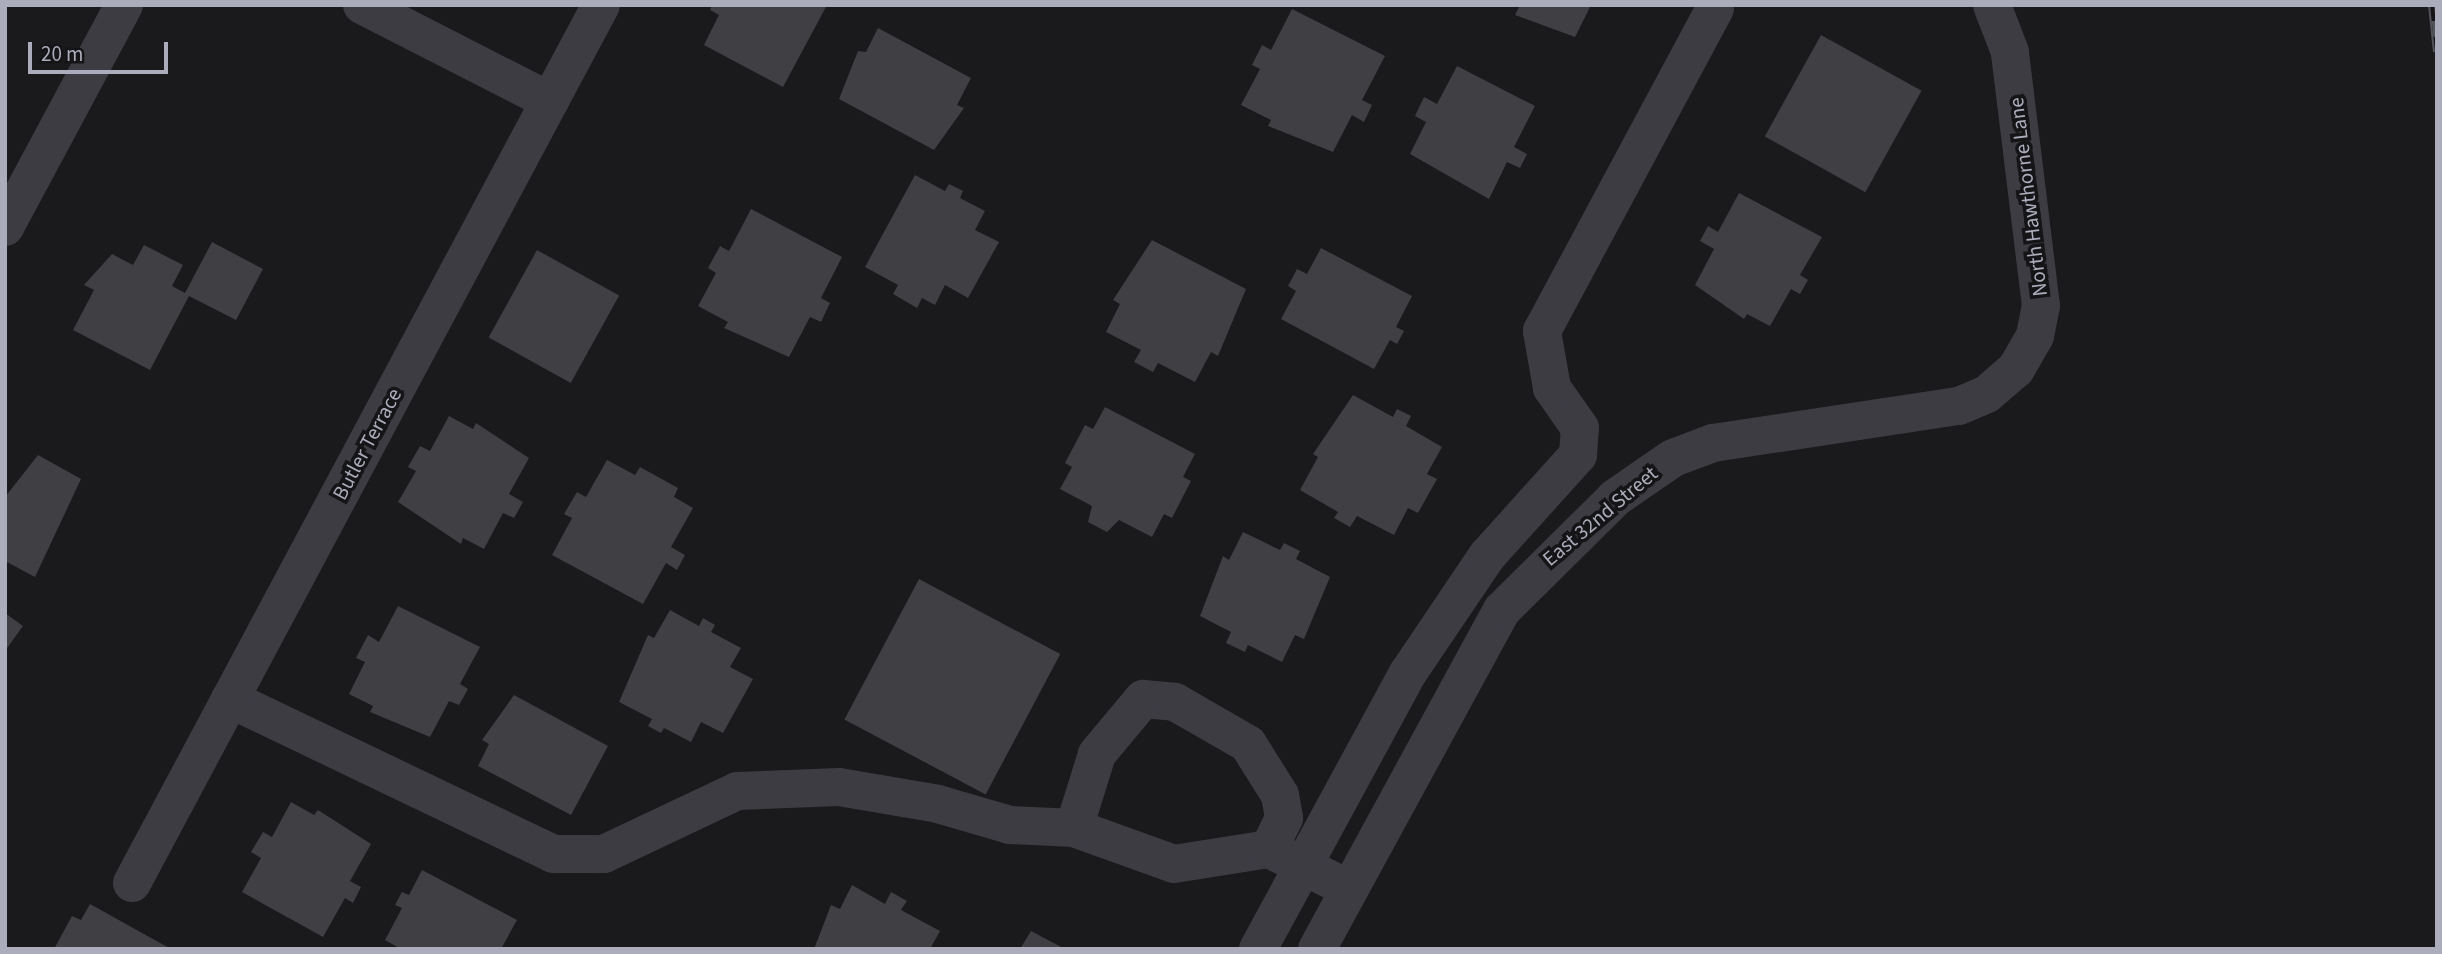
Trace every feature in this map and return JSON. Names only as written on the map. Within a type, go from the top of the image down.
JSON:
[{"type":"street","points":[[5,227],[124,5]]},
{"type":"street","points":[[362,5],[550,101]]},
{"type":"street","name":"Butler Terrace","points":[[132,883],[601,5]]},
{"type":"street","name":"North Hawthorne Lane","points":[[1992,5],[2010,52],[2041,306],[2035,336],[2005,381]]},
{"type":"street","points":[[1258,949],[1408,673],[1487,556],[1578,455],[1580,428],[1552,388],[1542,331],[1714,8]]},
{"type":"street","name":"East 32nd Street","points":[[1317,949],[1502,610],[1568,538],[1647,473],[1693,450],[1755,433],[1959,406],[2005,381]]},
{"type":"street","points":[[230,699],[553,854],[604,854],[737,791],[839,787],[938,804],[1010,825],[1074,828],[1174,864],[1269,849],[1349,889]]},
{"type":"street","points":[[1074,828],[1097,754],[1143,699],[1175,702],[1248,744],[1280,795],[1284,818],[1269,849]]},
{"type":"building","points":[[712,5],[827,5],[783,87],[704,45],[719,15],[710,10]]},
{"type":"building","points":[[1520,5],[1591,5],[1575,37],[1515,15]]},
{"type":"building","points":[[1292,9],[1385,56],[1362,100],[1372,105],[1364,122],[1352,115],[1333,152],[1268,126],[1271,120],[1241,105],[1260,69],[1252,65],[1262,45],[1271,50]]},
{"type":"building","points":[[878,28],[971,78],[957,105],[964,108],[934,150],[839,99],[858,51],[866,52]]},
{"type":"building","points":[[1821,35],[1922,91],[1865,192],[1765,136]]},
{"type":"building","points":[[1457,66],[1535,106],[1514,147],[1527,154],[1520,168],[1507,162],[1489,199],[1410,154],[1426,122],[1415,116],[1424,97],[1437,104]]},
{"type":"building","points":[[915,175],[945,191],[949,184],[963,191],[960,198],[985,211],[975,230],[999,242],[968,298],[945,285],[935,305],[922,298],[917,308],[893,294],[898,285],[865,267]]},
{"type":"building","points":[[1739,193],[1822,237],[1800,275],[1808,280],[1800,294],[1791,289],[1770,326],[1747,314],[1744,319],[1695,285],[1714,249],[1700,241],[1708,226],[1718,232]]},
{"type":"building","points":[[751,209],[842,257],[821,298],[830,303],[821,322],[810,317],[789,357],[724,328],[728,322],[698,306],[716,273],[708,268],[720,246],[729,251]]},
{"type":"building","points":[[1152,240],[1246,289],[1218,356],[1211,352],[1195,382],[1158,363],[1153,372],[1134,362],[1141,350],[1106,332],[1120,304],[1113,300]]},
{"type":"building","points":[[212,242],[263,269],[236,320],[189,296],[150,370],[73,330],[94,290],[84,285],[112,254],[133,265],[144,245],[183,265],[172,286],[185,293]]},
{"type":"building","points":[[1321,248],[1412,296],[1396,327],[1404,331],[1397,344],[1390,340],[1374,369],[1281,319],[1296,291],[1288,286],[1297,269],[1307,274]]},
{"type":"building","points":[[537,250],[619,296],[571,383],[489,337]]},
{"type":"building","points":[[1353,395],[1393,417],[1397,409],[1411,416],[1406,426],[1442,447],[1427,474],[1437,479],[1418,513],[1408,508],[1394,535],[1357,516],[1350,527],[1334,518],[1338,512],[1300,490],[1318,457],[1313,454]]},
{"type":"building","points":[[1105,407],[1195,454],[1183,477],[1191,481],[1172,518],[1164,514],[1152,537],[1119,520],[1107,532],[1088,522],[1092,506],[1060,489],[1072,467],[1065,463],[1085,425],[1093,429]]},
{"type":"building","points":[[449,416],[473,429],[476,423],[529,458],[509,494],[523,502],[514,518],[503,513],[484,549],[463,538],[461,544],[398,502],[416,471],[408,467],[420,446],[430,451]]},
{"type":"building","points":[[38,455],[81,479],[35,577],[5,561],[5,497]]},
{"type":"building","points":[[607,460],[635,475],[640,467],[678,488],[674,497],[693,508],[671,547],[685,555],[677,570],[666,563],[643,604],[552,555],[572,518],[564,514],[577,492],[586,497]]},
{"type":"building","points":[[1243,532],[1280,550],[1284,543],[1300,551],[1296,559],[1330,577],[1304,639],[1295,635],[1282,662],[1248,645],[1245,652],[1226,643],[1231,632],[1200,616],[1223,556],[1229,560]]},
{"type":"building","points":[[919,579],[1060,654],[986,795],[844,719]]},
{"type":"building","points":[[398,606],[480,647],[460,684],[468,689],[459,705],[449,701],[430,737],[370,712],[373,706],[349,694],[365,662],[356,658],[368,635],[379,642]]},
{"type":"building","points":[[670,610],[699,626],[703,618],[715,625],[711,632],[741,648],[730,667],[753,679],[723,733],[701,722],[691,742],[664,728],[661,733],[648,726],[652,719],[619,702],[648,635],[654,638]]},
{"type":"building","points":[[5,613],[23,626],[5,651]]},
{"type":"building","points":[[514,695],[608,746],[571,815],[478,766],[489,744],[482,740]]},
{"type":"building","points":[[291,802],[314,815],[318,810],[371,844],[350,881],[361,887],[353,903],[345,898],[323,937],[242,892],[261,858],[251,852],[263,832],[272,837]]},
{"type":"building","points":[[422,870],[517,920],[501,949],[401,949],[385,940],[402,908],[395,905],[402,892],[409,895]]},
{"type":"building","points":[[852,885],[885,904],[891,892],[907,901],[901,910],[940,931],[930,949],[814,949],[831,905],[840,909]]},
{"type":"building","points":[[90,904],[171,949],[54,949],[72,916],[81,920]]},
{"type":"building","points":[[1031,931],[1065,949],[1020,949]]},
{"type":"railway","points":[[2432,5],[2437,52]]}]
